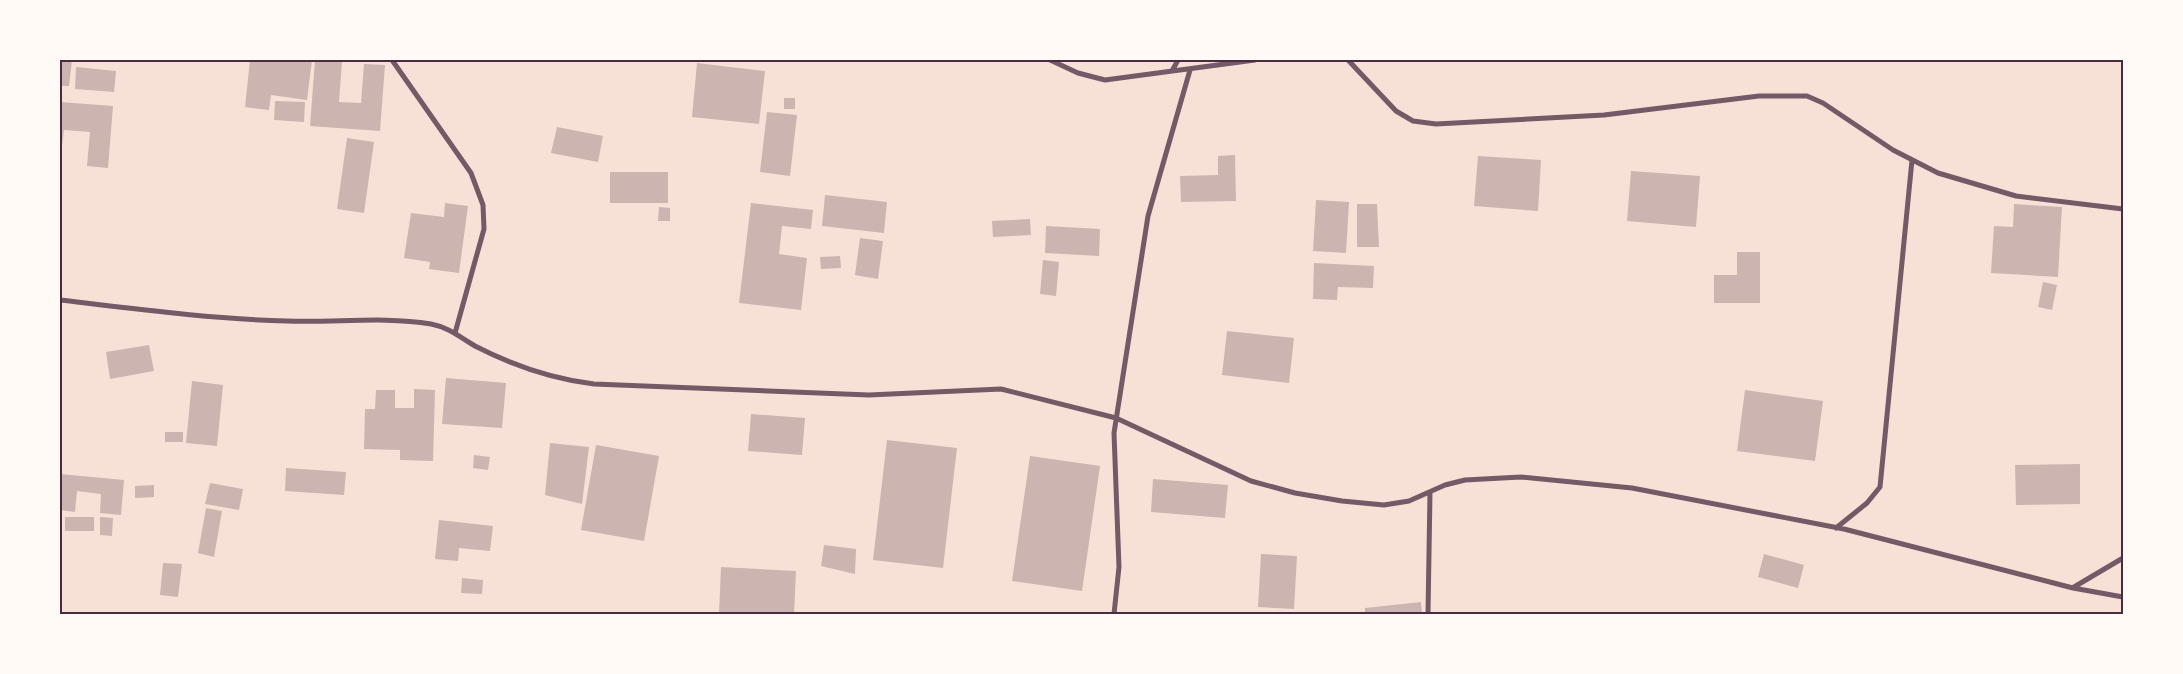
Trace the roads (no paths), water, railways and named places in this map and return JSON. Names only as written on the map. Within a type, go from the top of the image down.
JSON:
[{"type":"street","points":[[392,60],[470,174],[483,205],[484,229],[455,333]]},
{"type":"street","points":[[1050,60],[1078,73],[1104,80],[1255,60]]},
{"type":"street","points":[[1172,71],[1178,60]]},
{"type":"street","points":[[1348,60],[1396,111],[1413,122],[1444,123],[1604,116],[1759,96],[1807,96],[1912,160],[1938,173],[2016,196],[2123,209]]},
{"type":"street","points":[[1114,614],[1119,567],[1114,465],[1116,418],[1148,216],[1190,70]]},
{"type":"street","points":[[1836,528],[1871,499],[1880,487],[1912,160]]},
{"type":"street","points":[[60,300],[212,317],[288,321],[406,321],[434,324],[455,333],[476,346],[563,380],[594,384],[869,395],[1001,388],[1116,418],[1251,481],[1296,493],[1342,501],[1384,505],[1409,501],[1465,480],[1521,477],[1632,488],[1836,528],[2073,588],[2123,597]]},
{"type":"street","points":[[1428,614],[1430,492]]},
{"type":"street","points":[[2073,588],[2123,558]]}]
